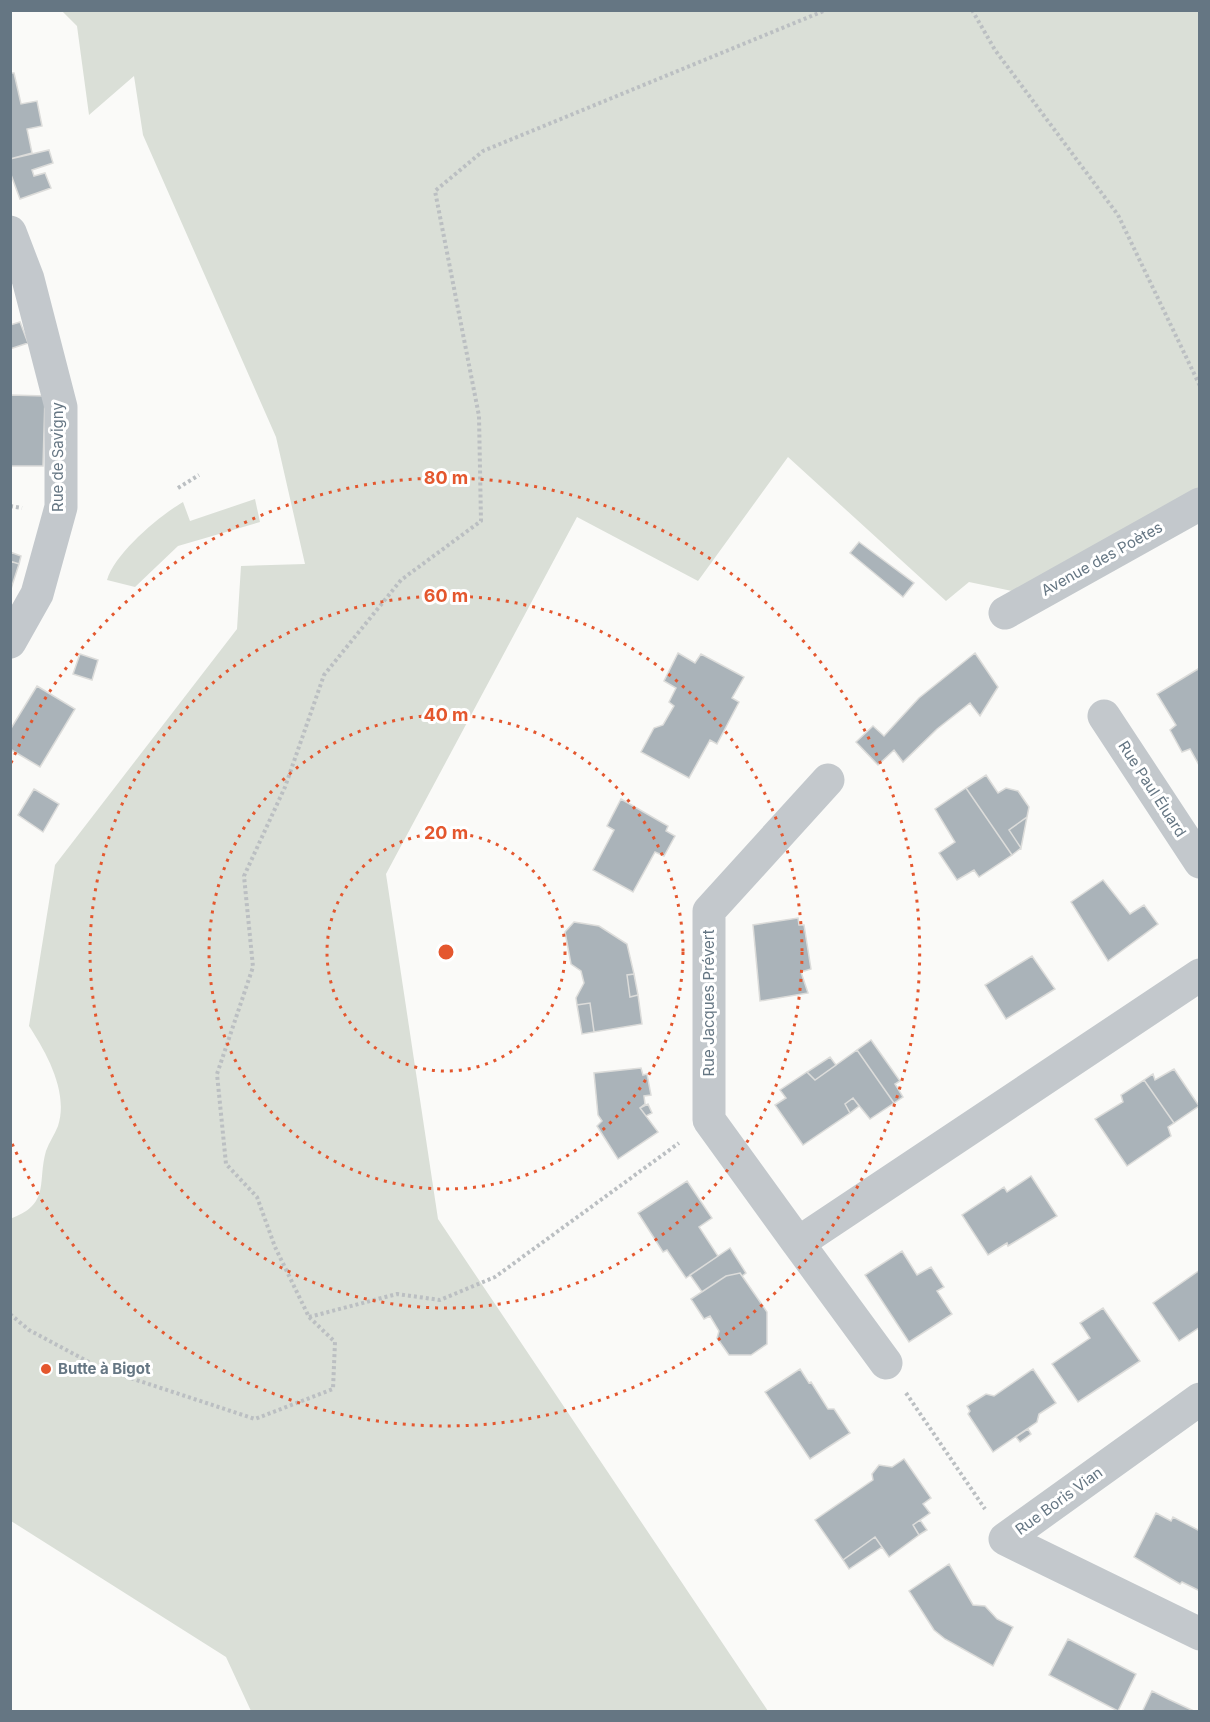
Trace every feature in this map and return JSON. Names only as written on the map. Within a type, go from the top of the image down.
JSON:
[{"type":"street","name":"Rue de Savigny","points":[[10,232],[28,279],[61,407],[61,507],[37,594],[10,642]]},
{"type":"street","name":"Avenue des Poètes","points":[[1005,614],[1200,504]]},
{"type":"street","name":"Rue Paul Éluard","points":[[1104,716],[1200,862]]},
{"type":"street","name":"Rue Jacques Prévert","points":[[709,1120],[709,911],[828,780]]},
{"type":"street","points":[[798,1243],[1200,975]]},
{"type":"street","points":[[709,1120],[886,1363]]},
{"type":"street","name":"Rue Boris Vian","points":[[1200,1399],[1005,1539],[1200,1634]]},
{"type":"path","points":[[10,1314],[29,1330],[100,1368],[255,1419],[333,1389],[335,1342],[309,1317],[274,1247],[256,1197],[226,1164],[218,1074],[253,967],[244,876],[285,787],[324,675],[401,580],[481,521],[479,416],[435,191],[483,151],[825,10]]},
{"type":"path","points":[[972,10],[995,50],[1118,216],[1200,386]]},
{"type":"path","points":[[178,488],[199,475]]},
{"type":"path","points":[[309,1317],[397,1294],[440,1300],[495,1277],[709,1120]]},
{"type":"path","points":[[886,1363],[1005,1539]]},
{"type":"shaded area","points":[[62,11],[1199,11],[1199,495],[1022,593],[969,582],[946,601],[788,457],[698,581],[577,517],[386,874],[438,1219],[768,1711],[251,1711],[226,1657],[11,1521],[10,1219],[32,1207],[37,1199],[46,1151],[58,1126],[61,1113],[54,1073],[29,1026],[55,865],[237,629],[241,566],[305,564],[276,437],[143,135],[134,76],[89,115],[77,26]]},
{"type":"shaded area","points":[[255,499],[260,522],[178,546],[135,587],[107,580],[128,547],[162,516],[183,502],[190,521]]},
{"type":"building","points":[[10,73],[14,73],[21,104],[37,101],[42,126],[27,129],[32,153],[10,159]]},
{"type":"building","points":[[49,150],[53,163],[32,170],[34,176],[45,173],[51,188],[20,199],[10,172],[10,159]]},
{"type":"building","points":[[20,322],[28,343],[10,349],[10,325]]},
{"type":"building","points":[[10,395],[45,396],[43,466],[10,466]]},
{"type":"building","points":[[859,542],[914,583],[903,597],[850,553]]},
{"type":"building","points":[[10,552],[21,556],[19,564],[10,561]]},
{"type":"building","points":[[10,561],[19,564],[10,592]]},
{"type":"building","points":[[678,653],[695,663],[701,654],[744,677],[732,698],[739,702],[717,744],[710,740],[689,778],[641,752],[654,728],[663,725],[674,706],[669,702],[676,688],[664,681]]},
{"type":"building","points":[[975,653],[998,687],[980,716],[970,703],[937,729],[903,762],[894,750],[878,765],[856,742],[873,726],[884,736],[919,698]]},
{"type":"building","points":[[80,654],[98,660],[92,680],[73,674]]},
{"type":"building","points":[[1198,669],[1200,671],[1199,765],[1190,749],[1182,752],[1170,730],[1176,725],[1157,694]]},
{"type":"building","points":[[37,686],[75,709],[40,767],[10,749],[10,730]]},
{"type":"building","points":[[986,775],[998,793],[1006,788],[1018,791],[1029,807],[1027,817],[1009,830],[1021,848],[1012,855],[966,788]]},
{"type":"building","points":[[966,788],[1012,855],[979,877],[974,870],[957,880],[939,853],[955,842],[935,809]]},
{"type":"building","points":[[34,789],[59,804],[43,832],[18,815]]},
{"type":"building","points":[[621,799],[668,826],[666,831],[675,836],[664,856],[655,852],[633,892],[593,870],[614,830],[607,826]]},
{"type":"building","points":[[1027,817],[1021,848],[1009,830]]},
{"type":"building","points":[[1103,880],[1130,914],[1144,905],[1158,924],[1108,961],[1071,902]]},
{"type":"building","points":[[798,918],[799,925],[804,925],[811,969],[801,972],[808,993],[760,1001],[753,925]]},
{"type":"building","points":[[574,922],[599,926],[627,944],[634,974],[627,975],[630,997],[638,995],[642,1024],[594,1032],[590,1003],[577,1005],[576,998],[584,983],[581,971],[571,964],[565,932]]},
{"type":"building","points":[[1032,956],[1055,989],[1006,1019],[985,985]]},
{"type":"building","points":[[634,974],[638,995],[630,997],[627,975]]},
{"type":"building","points":[[590,1003],[594,1032],[582,1034],[577,1005]]},
{"type":"building","points":[[871,1040],[900,1081],[895,1084],[903,1097],[894,1103],[857,1050]]},
{"type":"building","points":[[857,1050],[894,1103],[870,1119],[853,1098],[845,1104],[850,1113],[803,1145],[775,1105],[786,1098],[780,1090],[807,1072],[815,1080]]},
{"type":"building","points":[[830,1057],[836,1065],[815,1080],[807,1072]]},
{"type":"building","points":[[641,1068],[643,1075],[647,1074],[651,1095],[644,1096],[645,1104],[640,1108],[658,1132],[618,1159],[597,1126],[602,1121],[598,1115],[594,1073]]},
{"type":"building","points":[[1174,1069],[1199,1106],[1174,1123],[1144,1080],[1153,1074],[1155,1080]]},
{"type":"building","points":[[1144,1080],[1174,1123],[1168,1127],[1171,1136],[1127,1166],[1095,1119],[1123,1102],[1121,1095]]},
{"type":"building","points":[[853,1098],[859,1106],[850,1113],[845,1104]]},
{"type":"building","points":[[648,1104],[652,1113],[646,1116],[640,1108]]},
{"type":"building","points":[[1031,1176],[1057,1216],[1008,1246],[1007,1243],[988,1255],[962,1215],[1004,1187],[1007,1192]]},
{"type":"building","points":[[687,1181],[712,1218],[699,1227],[718,1256],[686,1278],[667,1250],[663,1252],[638,1213]]},
{"type":"building","points":[[730,1248],[746,1273],[742,1276],[740,1273],[726,1276],[702,1292],[690,1275]]},
{"type":"building","points":[[902,1251],[917,1275],[931,1267],[944,1287],[937,1291],[952,1314],[909,1342],[865,1275]]},
{"type":"building","points":[[1200,1270],[1200,1327],[1179,1341],[1153,1303]]},
{"type":"building","points":[[740,1273],[767,1312],[767,1344],[751,1355],[729,1355],[717,1338],[719,1331],[710,1316],[704,1319],[691,1299],[726,1276]]},
{"type":"building","points":[[1103,1308],[1140,1361],[1078,1402],[1052,1364],[1090,1338],[1080,1323]]},
{"type":"building","points":[[800,1369],[828,1409],[834,1409],[850,1433],[810,1459],[765,1392]]},
{"type":"building","points":[[1033,1369],[1056,1403],[1039,1414],[1037,1422],[993,1452],[968,1414],[970,1411],[967,1406],[986,1394],[994,1396]]},
{"type":"building","points":[[1028,1429],[1031,1434],[1020,1442],[1016,1437]]},
{"type":"building","points":[[904,1459],[931,1498],[923,1504],[930,1513],[913,1525],[919,1535],[889,1557],[875,1537],[843,1560],[815,1520],[873,1480],[872,1474],[879,1465],[892,1467]]},
{"type":"building","points":[[1156,1513],[1171,1521],[1173,1517],[1200,1531],[1200,1591],[1182,1582],[1180,1584],[1134,1557]]},
{"type":"building","points":[[920,1520],[927,1530],[919,1535],[913,1525]]},
{"type":"building","points":[[875,1537],[882,1547],[849,1569],[843,1560]]},
{"type":"building","points":[[949,1564],[973,1605],[985,1606],[997,1619],[1013,1627],[993,1666],[945,1639],[934,1630],[909,1591]]},
{"type":"building","points":[[1068,1639],[1136,1674],[1118,1711],[1049,1675]]},
{"type":"building","points":[[1152,1691],[1168,1699],[1196,1712],[1142,1712]]},
{"type":"place","name":"Butte à Bigot","points":[[46,1369]]}]
